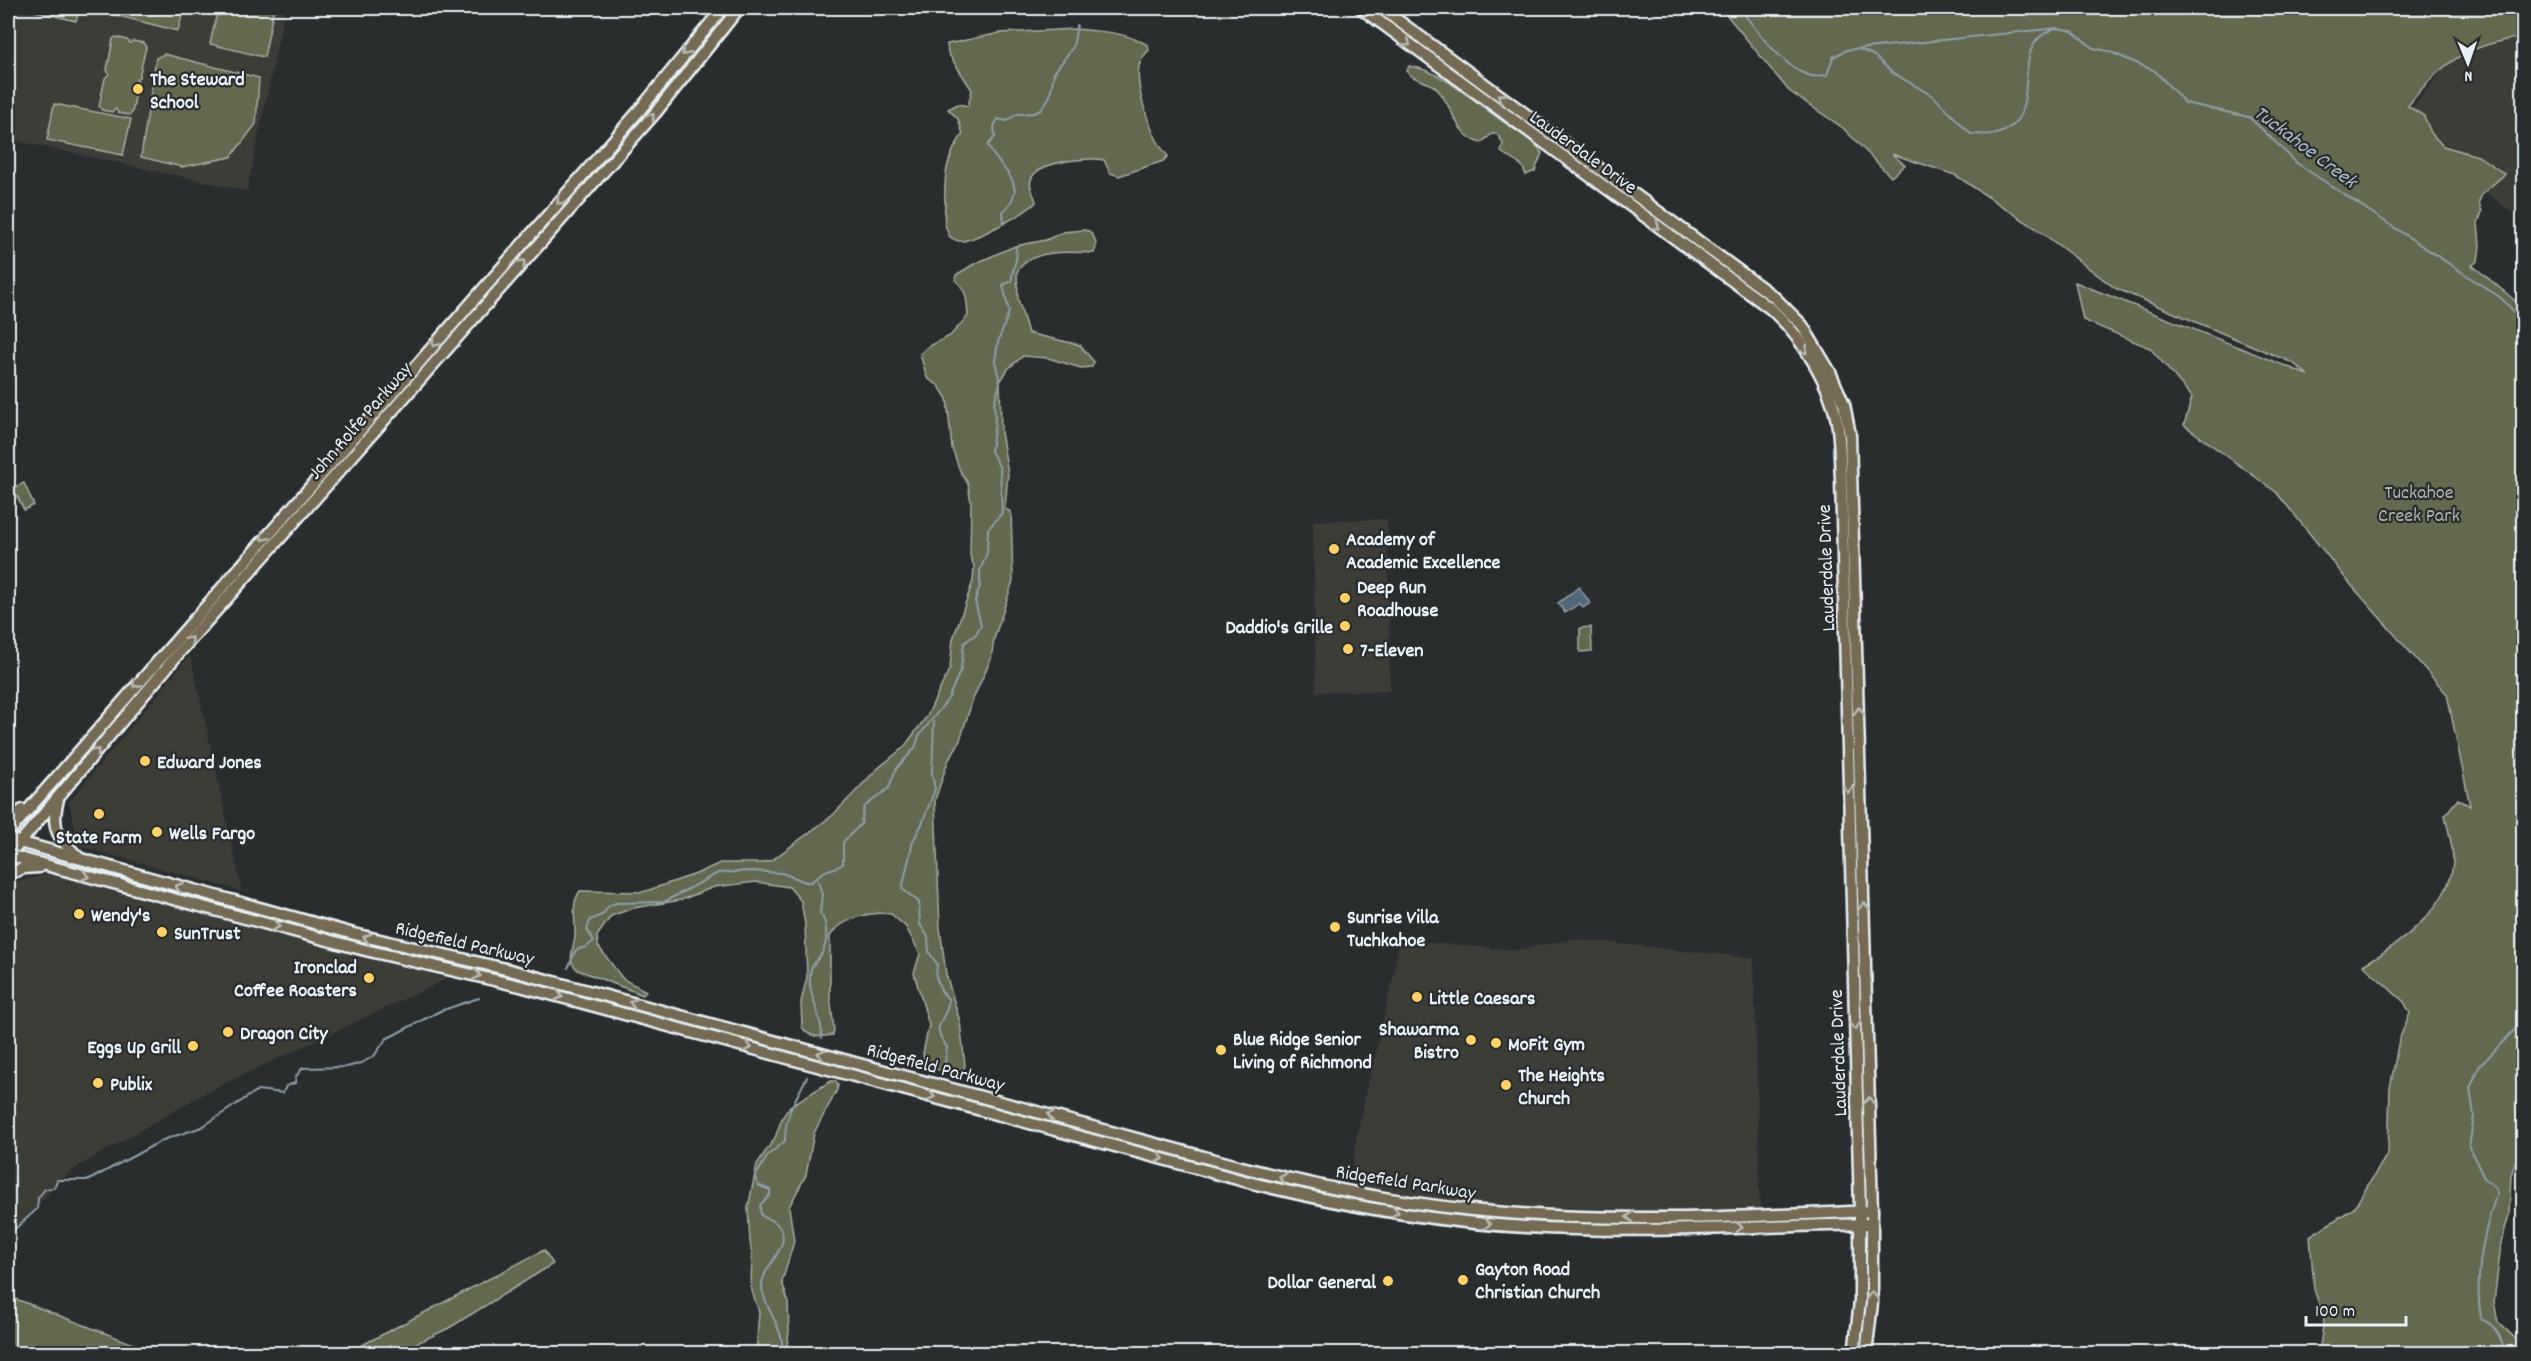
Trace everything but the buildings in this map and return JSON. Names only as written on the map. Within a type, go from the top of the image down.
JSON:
[{"type":"main road","points":[[714,20],[715,8]]},
{"type":"main road","name":"John Rolfe Parkway","points":[[8,833],[631,120],[723,8]]},
{"type":"main road","name":"John Rolfe Parkway","points":[[8,856],[190,640],[656,112],[739,8]]},
{"type":"main road","name":"Lauderdale Drive","points":[[1361,8],[1771,309],[1790,328],[1823,382],[1834,410],[1838,429],[1841,479],[1860,1212],[1861,1292],[1854,1353]]},
{"type":"main road","name":"Lauderdale Drive","points":[[1381,8],[1774,297],[1808,334],[1830,372],[1844,404],[1850,435],[1855,565],[1872,1211],[1872,1303],[1866,1353]]},
{"type":"main road","points":[[59,797],[55,820],[57,833],[79,858]]},
{"type":"main road","points":[[8,819],[29,807]]},
{"type":"main road","name":"Ridgefield Parkway","points":[[8,839],[381,941],[506,969],[1173,1149],[1341,1191],[1467,1210],[1570,1217],[1662,1217],[1872,1211]]},
{"type":"main road","name":"Ridgefield Parkway","points":[[8,856],[365,950],[503,981],[1252,1183],[1339,1203],[1451,1221],[1548,1228],[1634,1230],[1872,1224]]},
{"type":"main road","points":[[8,874],[24,868],[48,867]]},
{"type":"main road","points":[[219,911],[222,899]]},
{"type":"shaded area","name":"The Steward School","points":[[8,8],[285,8],[247,191],[8,139]]},
{"type":"shaded area","points":[[2523,37],[2523,220],[2397,126],[2460,49]]},
{"type":"shaded area","points":[[1387,519],[1390,691],[1316,692],[1313,521]]},
{"type":"shaded area","points":[[190,655],[242,891],[79,846],[69,802]]},
{"type":"shaded area","points":[[50,873],[449,978],[207,1092],[72,1170],[8,1235],[8,885]]},
{"type":"shaded area","points":[[1574,939],[1754,958],[1760,1210],[1605,1212],[1495,1208],[1439,1202],[1358,1186],[1354,1182],[1352,1176],[1357,1133],[1394,973],[1399,940],[1515,950]]},
{"type":"green space","points":[[23,8],[80,8],[76,21]]},
{"type":"green space","points":[[117,8],[184,8],[178,31],[115,15]]},
{"type":"green space","points":[[218,8],[274,8],[264,57],[210,44]]},
{"type":"green space","name":"Tuckahoe Creek Park","points":[[1721,8],[2523,8],[2523,37],[2471,50],[2433,77],[2408,106],[2424,116],[2431,133],[2443,146],[2478,156],[2505,174],[2482,194],[2479,202],[2482,212],[2478,223],[2480,246],[2478,261],[2472,265],[2523,307],[2524,1148],[2518,1155],[2511,1175],[2509,1215],[2501,1244],[2494,1302],[2498,1322],[2520,1343],[2523,1353],[2319,1353],[2324,1319],[2314,1289],[2310,1236],[2354,1208],[2388,1153],[2390,1088],[2399,1040],[2410,1013],[2404,1002],[2363,965],[2407,935],[2434,908],[2444,893],[2453,861],[2445,815],[2458,799],[2470,806],[2447,694],[2352,586],[2276,492],[2184,425],[2192,397],[2150,348],[2083,320],[2075,282],[2308,375],[2293,363],[2115,288],[2037,229],[1955,175],[1892,154],[1905,165],[1891,177],[1843,128],[1789,91]]},
{"type":"green space","points":[[1075,29],[1121,35],[1148,45],[1149,50],[1139,66],[1138,76],[1142,101],[1156,138],[1168,156],[1163,161],[1119,176],[1110,173],[1104,160],[1075,160],[1042,168],[1031,180],[1030,186],[1036,202],[1031,207],[975,237],[957,241],[950,237],[945,219],[946,174],[953,150],[963,134],[958,119],[948,109],[958,104],[968,106],[972,90],[948,53],[947,44],[1000,33]]},
{"type":"green space","points":[[116,37],[130,43],[133,41],[144,43],[146,47],[139,77],[136,79],[138,82],[132,113],[129,115],[118,113],[116,109],[112,112],[102,110],[99,106],[105,78],[109,74],[107,70],[113,39]]},
{"type":"green space","points":[[164,54],[259,78],[256,124],[231,157],[182,167],[141,157],[156,58]]},
{"type":"green space","points":[[1409,66],[1446,80],[1529,139],[1542,153],[1535,171],[1526,175],[1522,166],[1501,152],[1503,143],[1497,134],[1492,134],[1481,143],[1465,134],[1442,95],[1433,86],[1410,75],[1407,71]]},
{"type":"green space","points":[[54,104],[131,119],[123,155],[47,140]]},
{"type":"green space","points":[[1089,231],[1094,238],[1096,247],[1094,253],[1063,252],[1041,255],[1023,264],[1017,272],[1018,299],[1028,333],[1080,345],[1094,362],[1092,367],[1081,368],[1048,358],[1023,356],[1008,369],[1000,382],[1001,432],[1008,473],[1005,509],[1011,512],[1013,581],[994,639],[991,659],[973,699],[959,743],[948,761],[935,800],[940,928],[946,974],[960,1022],[965,1065],[961,1078],[928,1066],[924,1062],[923,1053],[929,1025],[914,973],[920,954],[906,927],[891,914],[866,915],[849,920],[830,936],[833,1035],[820,1037],[812,1035],[802,1027],[801,1002],[807,977],[805,925],[801,901],[789,887],[756,882],[714,887],[681,900],[634,908],[611,916],[597,936],[598,946],[623,979],[646,991],[643,995],[578,970],[571,958],[575,934],[574,907],[580,891],[643,892],[696,874],[720,863],[762,863],[772,860],[833,815],[876,770],[904,747],[927,716],[950,668],[953,639],[973,581],[974,566],[970,556],[971,503],[968,484],[960,471],[952,448],[947,399],[939,386],[927,378],[920,354],[927,347],[950,336],[968,316],[966,296],[955,280],[956,275],[974,264],[1015,246],[1046,240],[1063,232]]},
{"type":"green space","points":[[24,483],[34,505],[24,510],[13,488]]},
{"type":"green space","points":[[1591,627],[1592,651],[1580,652],[1580,628]]},
{"type":"green space","points":[[831,1081],[836,1081],[837,1090],[814,1133],[806,1175],[789,1207],[794,1241],[782,1282],[788,1301],[789,1332],[786,1353],[756,1353],[759,1312],[751,1288],[752,1254],[748,1208],[757,1164],[775,1138],[782,1118],[790,1106]]},
{"type":"green space","points":[[544,1250],[553,1264],[449,1328],[396,1353],[347,1353]]},
{"type":"green space","points":[[8,1296],[157,1353],[8,1353]]},
{"type":"water","points":[[1579,587],[1590,603],[1583,608],[1580,603],[1565,613],[1558,603]]},
{"type":"waterway","points":[[1079,12],[1080,8]]},
{"type":"waterway","name":"Tuckahoe Creek","points":[[1740,8],[1762,37],[1782,58],[1802,73],[1814,76],[1827,75],[1833,57],[1847,50],[2058,28],[2072,31],[2093,48],[2108,51],[2155,71],[2185,103],[2249,117],[2298,164],[2501,298],[2524,322]]},
{"type":"waterway","points":[[1004,223],[1003,212],[1011,201],[1014,184],[988,145],[995,137],[994,126],[998,119],[1007,121],[1017,114],[1034,113],[1041,110],[1050,96],[1054,73],[1073,47],[1077,25]]},
{"type":"waterway","points":[[1859,49],[1873,55],[1893,73],[1933,96],[1971,134],[1993,134],[2013,125],[2021,112],[2031,51],[2038,38],[2052,30]]},
{"type":"waterway","points":[[822,1038],[822,1029],[810,986],[811,969],[824,949],[826,938],[825,922],[820,913],[822,895],[817,877],[843,864],[843,842],[861,824],[864,807],[889,788],[896,769],[915,748],[919,736],[948,699],[961,669],[964,643],[976,634],[981,625],[975,601],[980,586],[980,571],[987,553],[988,529],[1002,513],[1000,468],[991,451],[995,423],[994,403],[1000,383],[995,361],[998,342],[1009,312],[1003,285],[1012,281],[1017,256],[1015,246]]},
{"type":"waterway","points":[[934,722],[932,774],[935,789],[913,841],[902,889],[919,902],[920,924],[928,937],[929,952],[937,964],[936,977],[941,991],[949,1000],[939,1028],[939,1033],[947,1047],[945,1062],[949,1072]]},
{"type":"waterway","points":[[568,968],[576,950],[594,941],[587,930],[590,920],[602,915],[609,906],[616,903],[664,902],[718,873],[750,871],[782,873],[806,882],[811,882],[817,877]]},
{"type":"waterway","points":[[8,1235],[37,1209],[38,1198],[45,1189],[54,1188],[57,1180],[89,1180],[163,1140],[202,1127],[258,1090],[283,1093],[286,1086],[295,1083],[296,1076],[303,1068],[347,1067],[362,1063],[374,1056],[386,1039],[440,1011],[479,998]]},
{"type":"waterway","name":"Tuckahoe Creek","points":[[2506,1354],[2498,1333],[2481,1319],[2479,1303],[2481,1255],[2497,1193],[2495,1187],[2484,1178],[2469,1147],[2474,1116],[2470,1088],[2479,1067],[2524,1017]]},
{"type":"waterway","points":[[781,1354],[781,1337],[766,1303],[762,1287],[766,1272],[781,1247],[782,1232],[775,1222],[761,1215],[760,1205],[770,1195],[770,1190],[758,1185],[755,1177],[768,1155],[785,1141],[789,1115],[807,1077]]},
{"type":"place","name":"The Steward School","points":[[138,89]]},
{"type":"place","name":"Academy of Academic Excellence","points":[[1334,549]]},
{"type":"place","name":"Deep Run Roadhouse","points":[[1345,598]]},
{"type":"place","name":"Daddio's Grille","points":[[1345,626]]},
{"type":"place","name":"7-Eleven","points":[[1348,649]]},
{"type":"place","name":"Edward Jones","points":[[145,761]]},
{"type":"place","name":"State Farm","points":[[99,814]]},
{"type":"place","name":"Wells Fargo","points":[[157,832]]},
{"type":"place","name":"Wendy's","points":[[79,914]]},
{"type":"place","name":"Sunrise Villa Tuchkahoe","points":[[1335,927]]},
{"type":"place","name":"SunTrust","points":[[162,932]]},
{"type":"place","name":"Ironclad Coffee Roasters","points":[[369,978]]},
{"type":"place","name":"Little Caesars","points":[[1417,997]]},
{"type":"place","name":"Dragon City","points":[[228,1032]]},
{"type":"place","name":"Shawarma Bistro","points":[[1471,1040]]},
{"type":"place","name":"MoFit Gym","points":[[1496,1043]]},
{"type":"place","name":"Eggs Up Grill","points":[[193,1046]]},
{"type":"place","name":"Blue Ridge Senior Living of Richmond","points":[[1221,1050]]},
{"type":"place","name":"Publix","points":[[98,1083]]},
{"type":"place","name":"The Heights Church","points":[[1506,1085]]},
{"type":"place","name":"Gayton Road Christian Church","points":[[1463,1280]]},
{"type":"place","name":"Dollar General","points":[[1388,1281]]}]
